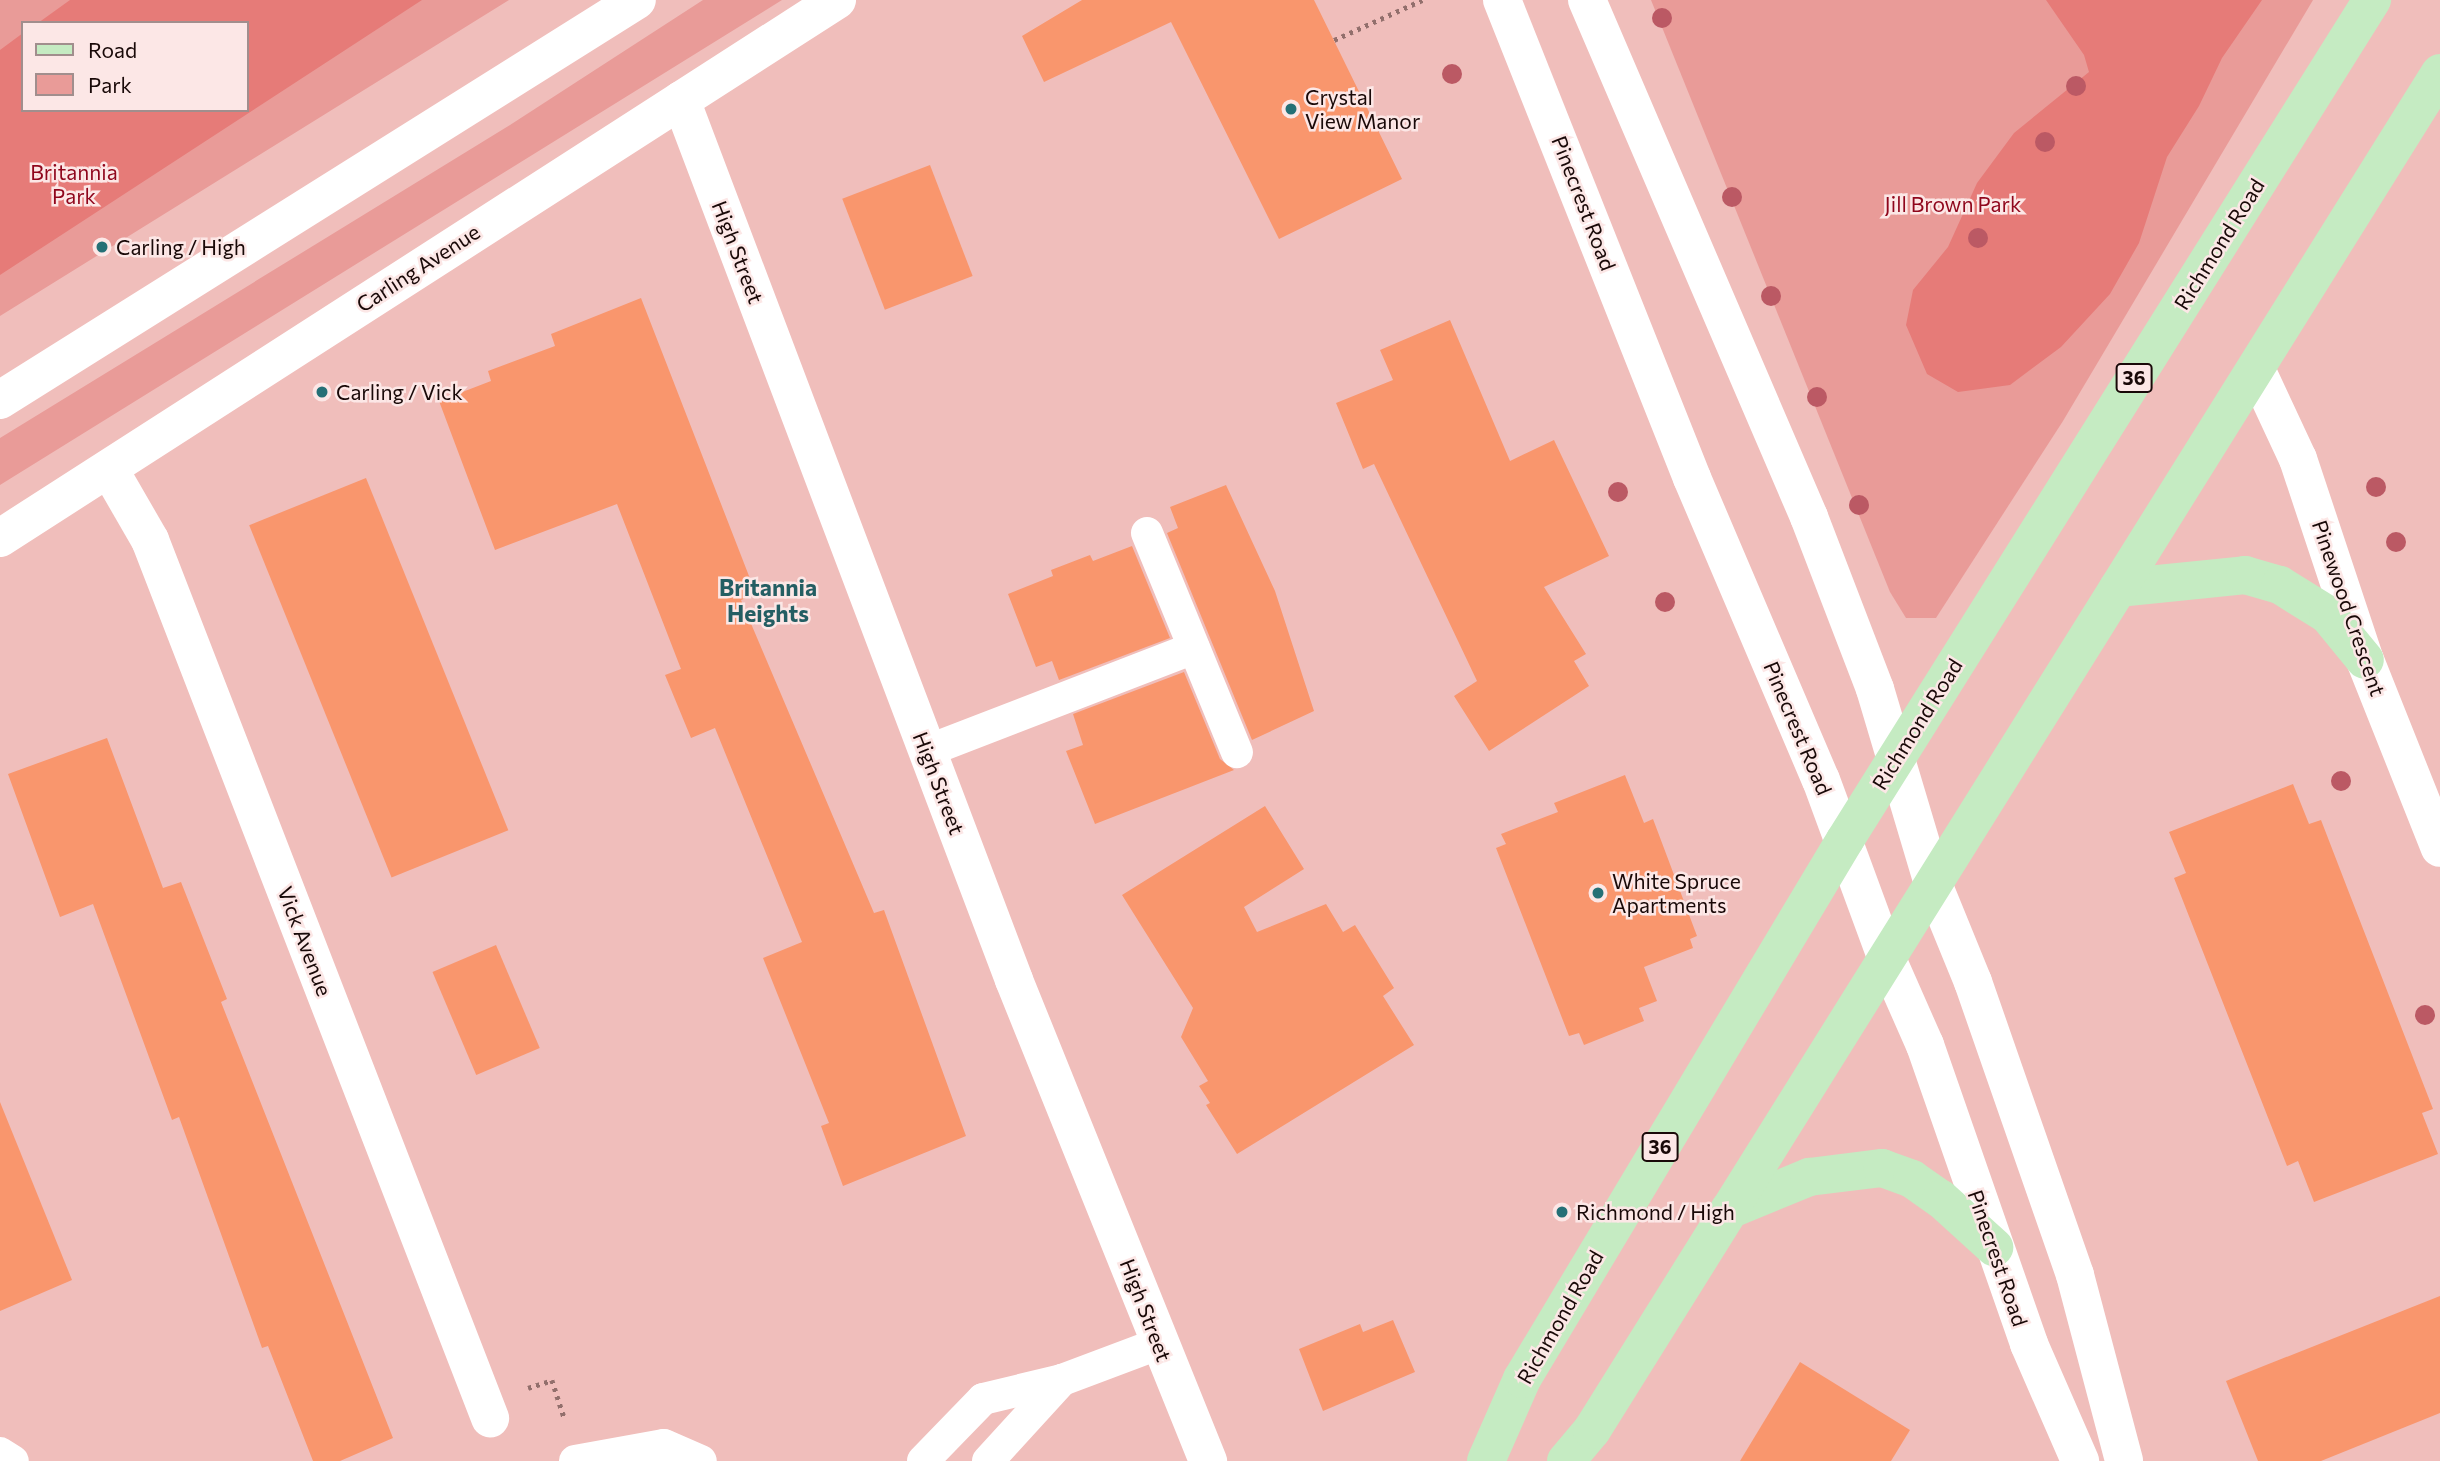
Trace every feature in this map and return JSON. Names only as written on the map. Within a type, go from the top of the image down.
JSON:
[{"type":"main road","points":[[0,400],[637,0]]},
{"type":"main road","name":"Carling Avenue","points":[[0,538],[837,0]]},
{"type":"main road","name":"Pinecrest Road","points":[[1502,0],[1692,478],[1845,840],[1887,958],[1925,1045],[2029,1344],[2080,1461]]},
{"type":"main road","points":[[1587,0],[1808,516],[1897,756],[1933,884],[1978,995],[2075,1275],[2124,1461]]},
{"type":"main road","name":"Richmond Road","points":[[1486,1461],[1522,1379],[1845,840],[2372,0]]},
{"type":"main road","points":[[1566,1461],[1592,1430],[2440,74]]},
{"type":"main road","name":"High Street","points":[[681,100],[927,751],[1158,1344],[1208,1461]]},
{"type":"main road","name":"Pinewood Crescent","points":[[2256,369],[2298,459],[2365,660],[2440,848]]},
{"type":"main road","name":"Vick Avenue","points":[[109,469],[150,540],[490,1418]]},
{"type":"main road","points":[[2118,588],[2245,575],[2280,585],[2328,615],[2365,660]]},
{"type":"main road","points":[[1729,1210],[1808,1177],[1882,1168],[1912,1179],[1932,1192],[1994,1247]]},
{"type":"lane","points":[[1147,533],[1237,752]]},
{"type":"lane","points":[[927,751],[1194,648]]},
{"type":"lane","points":[[923,1461],[983,1399],[1062,1380],[1158,1344]]},
{"type":"lane","points":[[988,1461],[1062,1380]]},
{"type":"lane","points":[[575,1461],[664,1445],[701,1461]]},
{"type":"lane","points":[[0,1453],[13,1461]]},
{"type":"path","points":[[1334,40],[1422,0]]},
{"type":"green space","name":"Britannia Park","points":[[0,0],[509,0],[0,316]]},
{"type":"green space","points":[[70,0],[422,0],[0,275],[0,50],[21,34],[21,112],[248,112],[248,21],[41,21]]},
{"type":"green space","points":[[703,0],[782,0],[0,485],[0,438],[510,125]]},
{"type":"green space","name":"Jill Brown Park","points":[[1651,0],[2313,0],[2063,421],[1936,618],[1906,618],[1890,592]]},
{"type":"green space","points":[[2046,0],[2262,0],[2222,58],[2199,106],[2167,157],[2139,243],[2110,294],[2061,347],[2010,385],[1958,392],[1927,374],[1906,325],[1913,290],[1948,247],[1977,183],[2014,133],[2089,72],[2084,55]]},
{"type":"building","name":"Crystal View Manor","points":[[1082,0],[1314,0],[1402,179],[1279,239],[1171,22],[1044,82],[1022,36]]},
{"type":"building","points":[[930,165],[973,276],[885,310],[842,199]]},
{"type":"building","points":[[641,298],[756,594],[741,600],[874,913],[884,910],[966,1136],[843,1186],[821,1126],[829,1123],[763,958],[802,942],[715,728],[691,738],[665,675],[681,669],[617,504],[495,550],[439,401],[491,381],[488,371],[555,346],[551,334]]},
{"type":"building","points":[[1450,320],[1510,461],[1554,440],[1609,556],[1544,587],[1586,654],[1574,661],[1589,686],[1489,751],[1454,696],[1477,681],[1374,464],[1363,469],[1336,403],[1393,380],[1380,350]]},
{"type":"building","points":[[366,478],[508,830],[392,878],[249,525]]},
{"type":"building","points":[[1226,485],[1275,591],[1314,711],[1252,740],[1167,533],[1178,528],[1170,507]]},
{"type":"building","points":[[1132,546],[1170,638],[1059,680],[1052,661],[1036,667],[1008,594],[1053,576],[1051,570],[1090,555],[1093,561]]},
{"type":"building","points":[[1184,672],[1220,759],[1234,770],[1095,824],[1066,751],[1083,745],[1073,714]]},
{"type":"building","points":[[107,738],[163,888],[181,882],[227,999],[221,1002],[393,1438],[340,1461],[313,1461],[268,1346],[262,1348],[179,1117],[172,1120],[93,904],[60,917],[8,774]]},
{"type":"building","name":"White Spruce Apartments","points":[[1625,775],[1644,823],[1653,819],[1697,936],[1690,939],[1693,948],[1644,967],[1657,1001],[1639,1008],[1644,1021],[1584,1045],[1579,1033],[1569,1036],[1496,848],[1506,844],[1501,834],[1558,812],[1554,803]]},
{"type":"building","points":[[2293,784],[2309,824],[2321,820],[2433,1109],[2422,1113],[2438,1154],[2314,1202],[2298,1161],[2287,1166],[2174,878],[2186,873],[2169,832]]},
{"type":"building","points":[[1265,806],[1304,869],[1244,907],[1257,932],[1326,904],[1343,932],[1355,925],[1394,988],[1383,996],[1414,1045],[1237,1154],[1206,1105],[1210,1103],[1199,1086],[1208,1081],[1181,1037],[1193,1008],[1122,895]]},
{"type":"building","points":[[496,945],[540,1048],[476,1075],[432,972]]},
{"type":"building","points":[[0,1102],[72,1280],[0,1311]]},
{"type":"building","points":[[2440,1296],[2440,1413],[2321,1461],[2258,1461],[2226,1381]]},
{"type":"building","points":[[1393,1320],[1415,1372],[1323,1411],[1299,1349],[1360,1324],[1363,1332]]},
{"type":"building","points":[[1800,1362],[1910,1430],[1891,1461],[1740,1461]]},
{"type":"place","name":"Crystal View Manor","points":[[1291,109]]},
{"type":"place","name":"Carling / High","points":[[102,247]]},
{"type":"place","name":"Carling / Vick","points":[[322,392]]},
{"type":"place","name":"White Spruce Apartments","points":[[1598,893]]},
{"type":"place","name":"Richmond / High","points":[[1562,1212]]},
{"type":"district","name":"Britannia Heights","points":[[768,600]]}]
